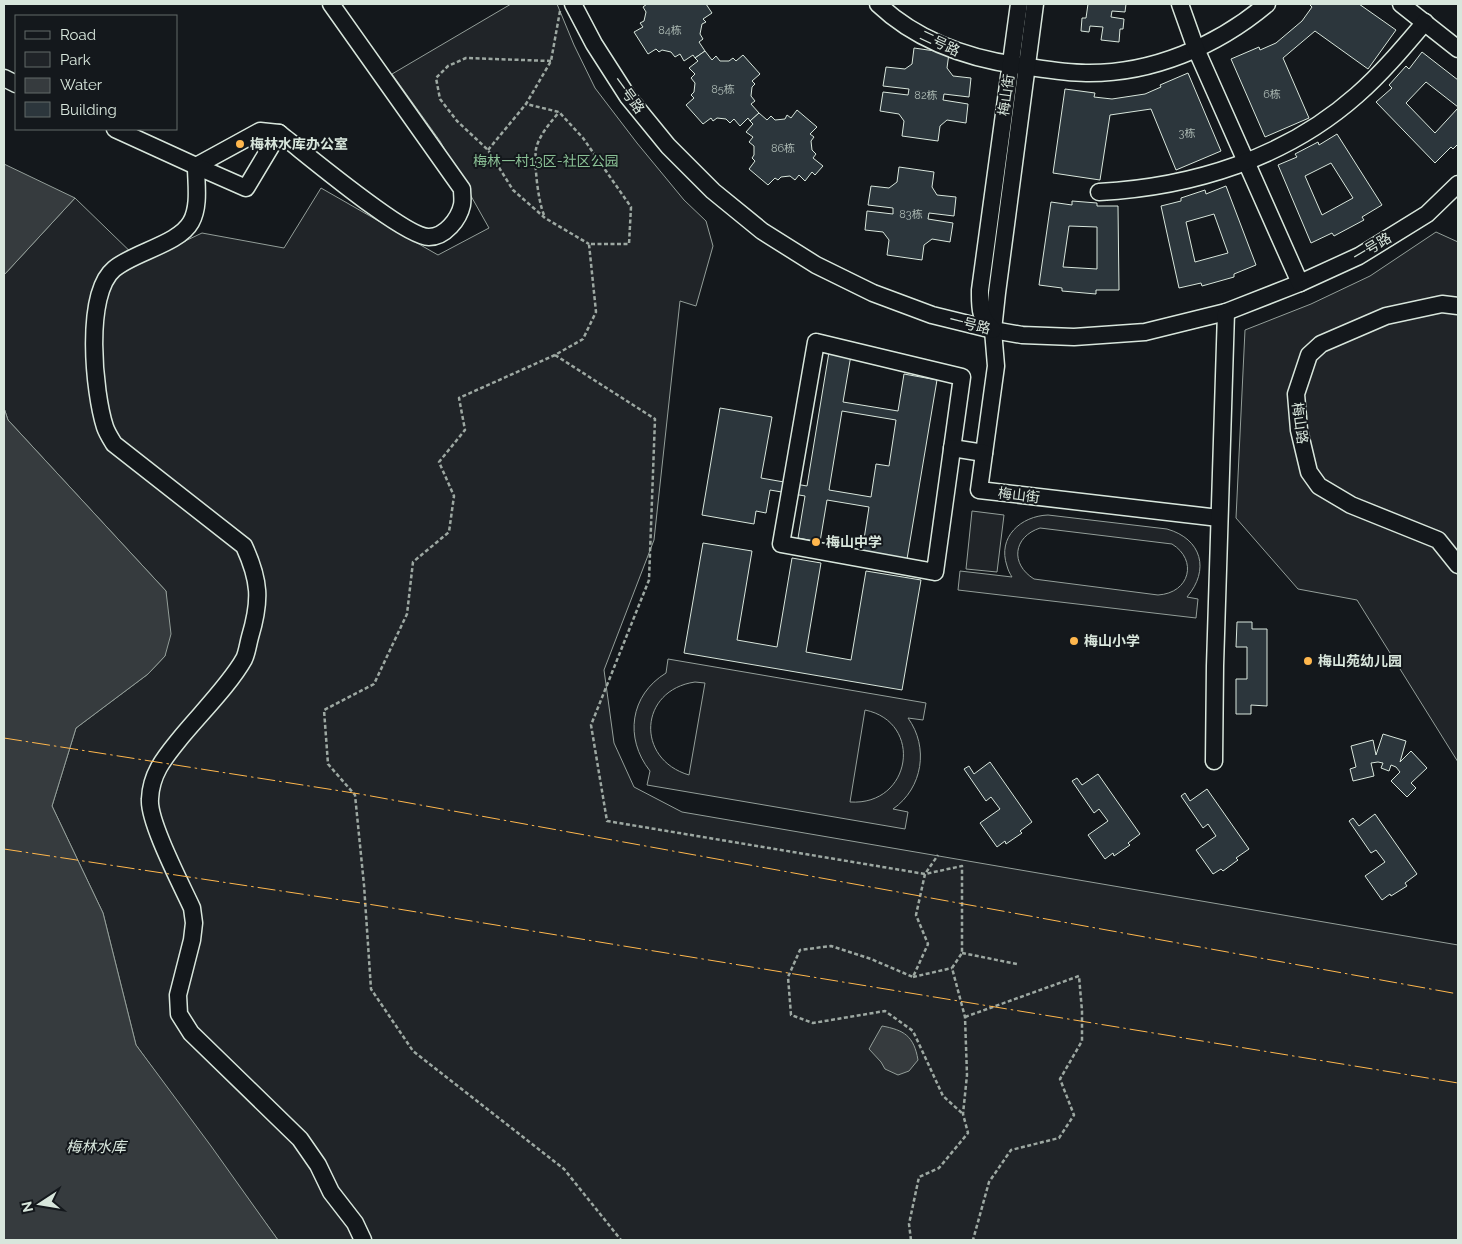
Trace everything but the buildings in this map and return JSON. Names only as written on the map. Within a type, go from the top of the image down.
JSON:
[{"type":"street","points":[[196,166],[260,131],[280,133],[387,216],[410,231],[428,237],[443,234],[455,221],[462,204],[462,189],[331,4]]},
{"type":"street","name":"一号路","points":[[573,4],[594,44],[628,97],[668,146],[713,191],[762,231],[816,265],[872,293],[932,315],[993,330],[1022,335],[1074,337],[1145,332],[1226,312],[1300,283],[1359,256],[1427,214],[1458,184]]},
{"type":"street","name":"梅山街","points":[[1019,4],[1019,65],[993,330],[996,366],[979,490],[1220,518]]},
{"type":"street","name":"梅山街","points":[[1019,65],[1035,4]]},
{"type":"street","points":[[1180,4],[1196,49],[1245,163],[1300,283]]},
{"type":"street","name":"二号路","points":[[880,5],[920,34],[964,54],[1019,65],[1069,72],[1106,72],[1143,67],[1196,49],[1240,24],[1267,4]]},
{"type":"street","points":[[1401,4],[1458,49]]},
{"type":"street","points":[[1099,192],[1150,188],[1208,176],[1245,163],[1294,139],[1336,112],[1375,78],[1425,22]]},
{"type":"street","points":[[117,130],[246,188],[280,133]]},
{"type":"street","points":[[196,166],[196,203],[192,222],[180,235],[125,261],[112,270],[102,287],[96,309],[95,371],[105,428],[114,444],[244,546],[254,568],[258,592],[257,613],[245,658],[161,762],[152,781],[149,801],[153,820],[192,908],[194,923],[178,995],[179,1014],[191,1033],[300,1139],[318,1165],[331,1192],[355,1223],[363,1240]]},
{"type":"street","name":"梅山路","points":[[1458,306],[1442,304],[1386,316],[1321,344],[1309,355],[1296,394],[1301,438],[1309,472],[1319,486],[1351,505],[1438,540],[1458,565]]},
{"type":"street","points":[[1214,761],[1215,666],[1226,312]]},
{"type":"street","points":[[816,342],[962,377],[952,448],[935,572],[780,544],[816,342]]},
{"type":"street","points":[[952,448],[984,452]]},
{"type":"path","points":[[488,150],[526,104],[551,61],[562,4]]},
{"type":"path","points":[[526,104],[559,112],[583,138],[632,207],[629,244],[589,244],[545,218],[513,190],[488,150],[457,121],[440,99],[436,78],[448,66],[466,58],[551,61]]},
{"type":"path","points":[[545,218],[541,209],[537,184],[536,148],[546,128],[559,112]]},
{"type":"path","points":[[589,244],[596,312],[584,339],[555,355],[459,398],[465,430],[439,462],[454,496],[449,532],[412,562],[407,614],[374,684],[324,710],[328,764],[356,795],[371,989],[413,1051],[564,1169],[622,1240]]},
{"type":"path","points":[[555,355],[655,419],[649,580],[590,725],[607,821],[925,874],[962,866],[962,952],[952,968],[913,977],[871,959],[831,946],[800,950],[788,977],[791,1015],[813,1024],[885,1011],[913,1031],[943,1096],[963,1114]]},
{"type":"path","points":[[913,977],[928,944],[916,915],[925,874],[938,856]]},
{"type":"path","points":[[962,952],[1017,964]]},
{"type":"path","points":[[911,1240],[908,1224],[919,1177],[939,1168],[968,1133],[963,1114],[967,1075],[965,1017],[952,968]]},
{"type":"path","points":[[965,1017],[1079,976],[1082,1041],[1060,1079],[1074,1115],[1059,1138],[1011,1150],[989,1182],[973,1240]]},
{"type":"green space","name":"梅林一村13区-社区公园","points":[[511,4],[557,4],[595,88],[684,200],[706,221],[713,246],[696,306],[680,301],[654,540],[604,670],[614,743],[634,787],[682,812],[1458,945],[1458,1240],[278,1240],[136,1045],[103,913],[52,806],[76,728],[148,674],[165,656],[166,591],[8,420],[4,408],[4,275],[75,198],[141,262],[202,233],[284,248],[321,188],[438,255],[489,228],[440,141],[392,74]]},
{"type":"green space","points":[[1436,232],[1458,242],[1458,762],[1357,600],[1298,589],[1236,518],[1245,330],[1311,304],[1370,276]]},
{"type":"green space","points":[[972,511],[1004,515],[997,572],[966,569]]},
{"type":"green space","points":[[1048,515],[1167,529],[1179,534],[1195,548],[1199,557],[1198,576],[1194,587],[1187,597],[1198,599],[1196,618],[958,590],[960,571],[1012,577],[1007,567],[1005,556],[1005,546],[1008,537],[1021,524],[1038,516]],"holes":[[[1040,528],[1172,544],[1185,558],[1187,575],[1177,588],[1169,593],[1158,595],[1034,579],[1026,573],[1018,559],[1018,551],[1024,538]]]},
{"type":"green space","points":[[668,659],[926,703],[923,720],[908,718],[915,729],[919,741],[920,766],[911,790],[893,809],[908,812],[905,829],[647,785],[650,771],[636,745],[635,718],[638,705],[645,693],[654,682],[666,673]],"holes":[[[695,682],[705,683],[689,775],[671,767],[659,755],[652,741],[651,726],[654,711],[663,698],[676,688]],[[865,710],[884,718],[896,730],[903,745],[903,762],[898,778],[887,791],[871,800],[850,802]]]},
{"type":"water","points":[[4,164],[75,198],[4,275]]},
{"type":"water","name":"梅林水库","points":[[4,408],[8,420],[166,591],[171,634],[165,656],[148,674],[76,728],[52,806],[103,913],[136,1045],[278,1240],[4,1240]]},
{"type":"water","points":[[882,1026],[902,1032],[914,1045],[918,1060],[909,1071],[898,1075],[885,1069],[869,1049]]},
{"type":"power","points":[[4,738],[360,794],[1458,994]]},
{"type":"power","points":[[4,849],[374,905],[1458,1083]]},
{"type":"place","name":"梅林水库办公室","points":[[240,144]]},
{"type":"place","name":"梅山中学","points":[[816,542]]},
{"type":"place","name":"梅山小学","points":[[1074,641]]},
{"type":"place","name":"梅山苑幼儿园","points":[[1308,661]]}]
